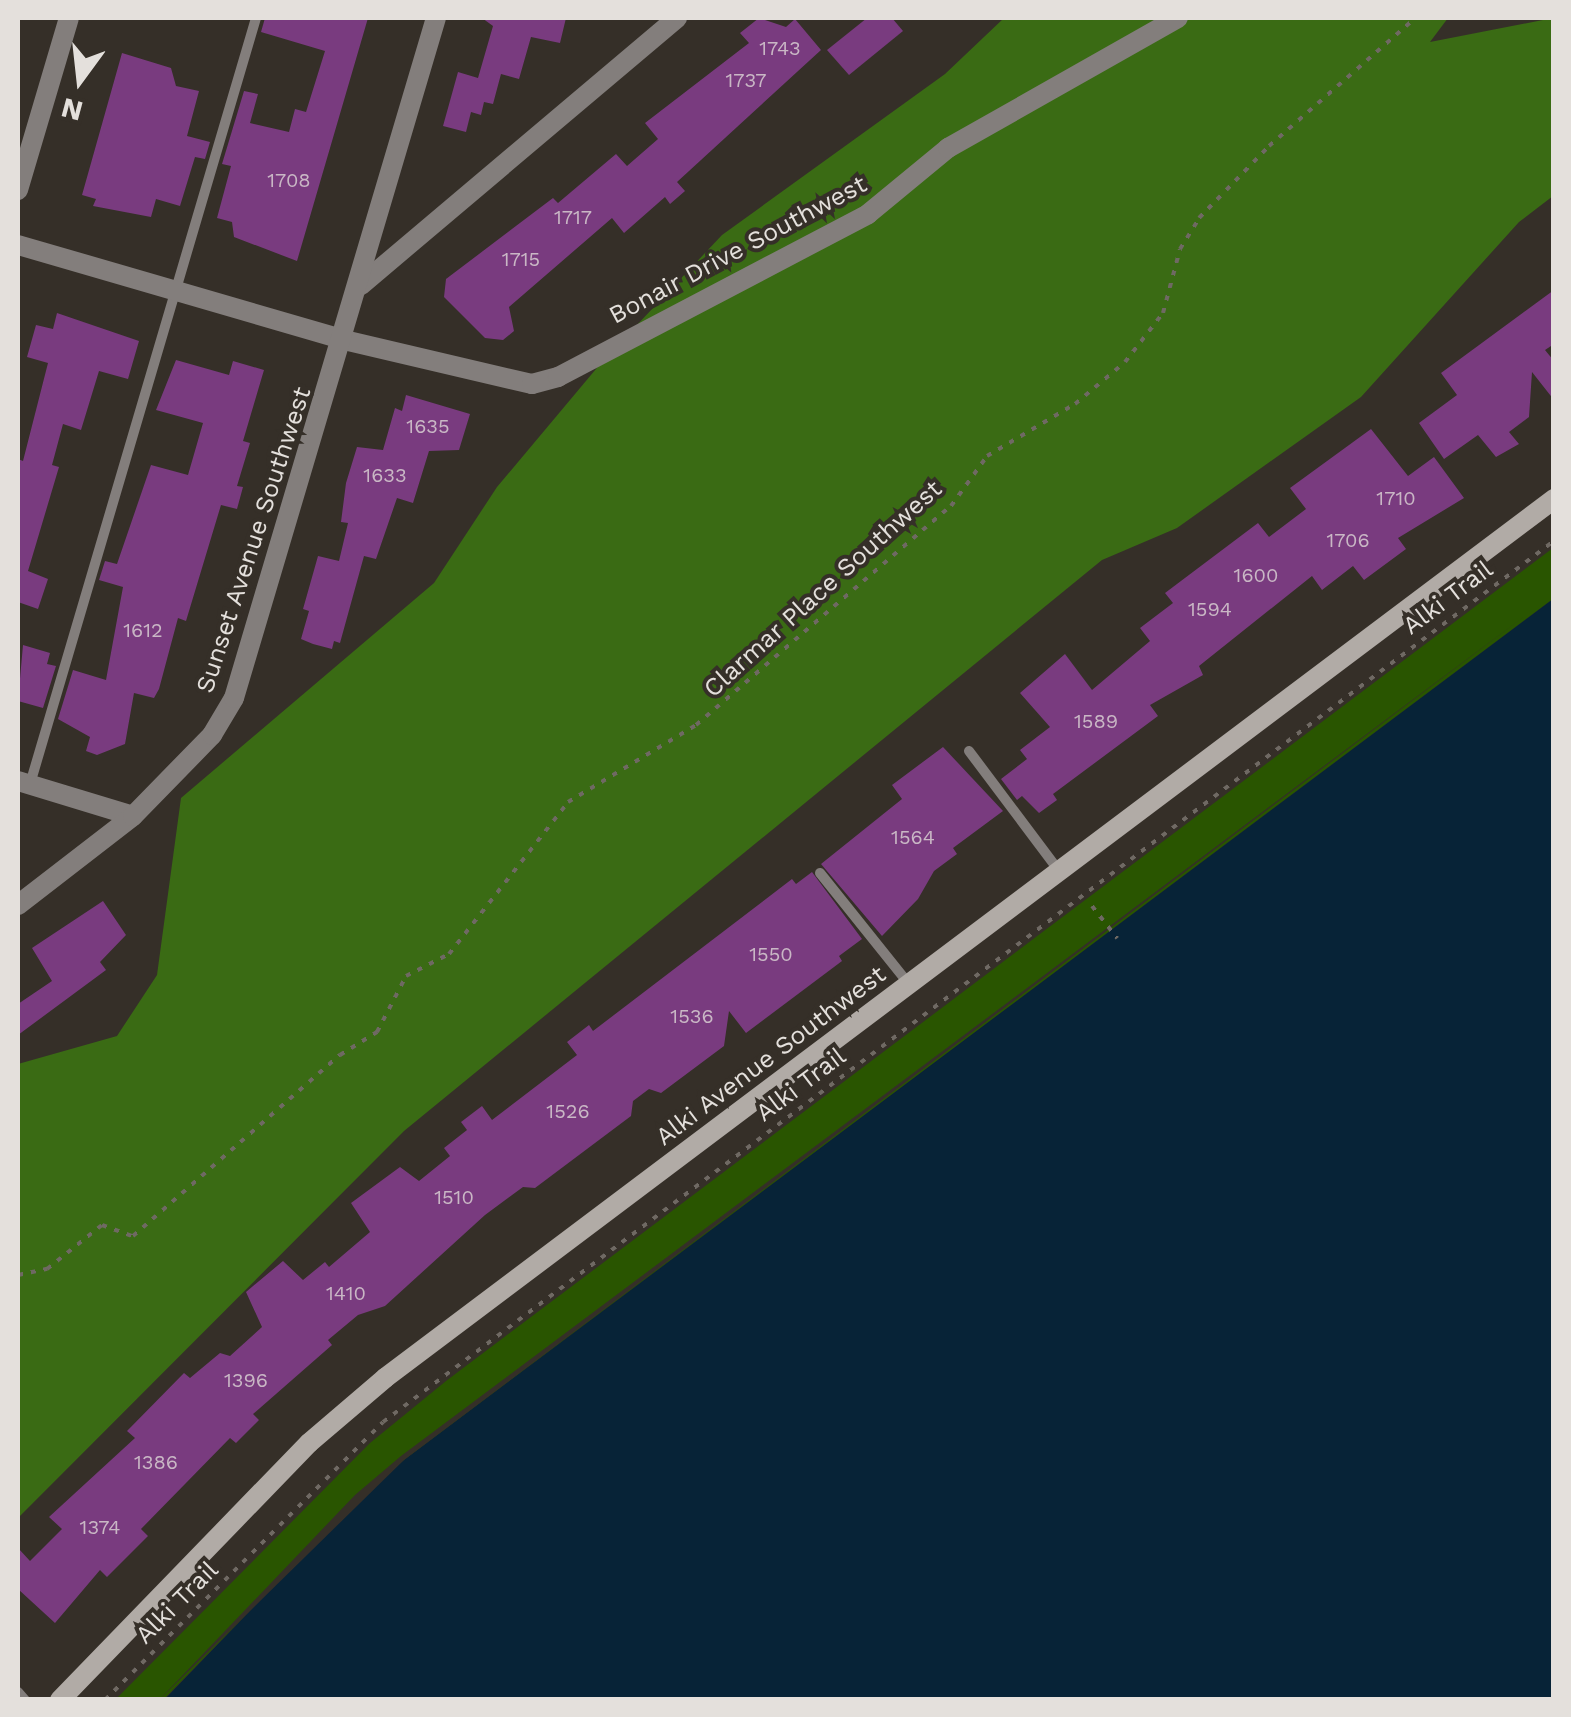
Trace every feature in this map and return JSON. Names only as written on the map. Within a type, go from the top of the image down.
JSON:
[{"type":"main road","name":"Alki Avenue Southwest","points":[[60,1700],[309,1442],[385,1378],[1554,499]]},
{"type":"street","points":[[18,190],[68,18]]},
{"type":"street","name":"Sunset Avenue Southwest","points":[[18,904],[133,816],[212,735],[234,698],[344,340],[436,18]]},
{"type":"street","points":[[359,286],[677,18]]},
{"type":"street","name":"Bonair Drive Southwest","points":[[18,245],[344,340],[515,384],[558,377],[868,214],[948,148],[1178,18]]},
{"type":"street","points":[[24,783],[133,816]]},
{"type":"lane","points":[[24,783],[256,18]]},
{"type":"lane","points":[[969,751],[1059,871]]},
{"type":"lane","points":[[820,873],[909,984]]},
{"type":"lane","points":[[18,1692],[25,1700]]},
{"type":"path","name":"Clarmar Place Southwest","points":[[18,1299],[18,1275],[47,1269],[102,1225],[133,1236],[221,1157],[377,1032],[406,976],[450,954],[568,802],[696,726],[951,506],[988,456],[1076,404],[1125,362],[1163,313],[1180,249],[1200,218],[1269,146],[1416,18]]},
{"type":"path","name":"Alki Trail","points":[[104,1700],[383,1422],[1554,541]]},
{"type":"path","points":[[1092,906],[1117,938]]},
{"type":"green space","points":[[1004,18],[1448,18],[1430,42],[1553,18],[1553,196],[1519,222],[1361,397],[1177,528],[1102,560],[404,1131],[18,1518],[18,1064],[117,1036],[157,975],[181,798],[434,583],[497,487],[601,363],[722,235],[945,74]]},
{"type":"green space","points":[[1553,548],[1553,599],[404,1460],[359,1498],[164,1699],[115,1700],[370,1443],[446,1381]]},
{"type":"water","points":[[1553,599],[1553,1699],[164,1700],[359,1498],[404,1460]]},
{"type":"pier","points":[[1554,594],[404,1460],[159,1700],[355,1495],[401,1456]]},
{"type":"building","points":[[265,18],[368,18],[297,261],[234,237],[232,222],[217,218],[231,166],[222,164],[244,91],[258,94],[250,123],[289,132],[295,109],[306,112],[325,51],[261,32]]},
{"type":"building","points":[[482,18],[566,18],[560,43],[531,37],[519,79],[501,74],[493,104],[484,102],[481,115],[471,112],[466,132],[443,126],[458,72],[478,78],[493,26]]},
{"type":"building","points":[[759,18],[786,27],[795,19],[821,50],[677,182],[685,191],[670,204],[665,197],[624,233],[612,218],[509,307],[514,331],[503,340],[485,338],[444,297],[446,279],[553,198],[558,203],[616,154],[627,166],[658,139],[645,123],[749,43],[740,33]]},
{"type":"building","points":[[867,18],[892,18],[903,31],[849,75],[827,50]]},
{"type":"building","points":[[122,53],[171,68],[176,86],[199,91],[187,136],[210,142],[205,159],[195,157],[180,206],[156,199],[151,217],[93,206],[96,199],[82,195]]},
{"type":"building","points":[[1554,290],[1554,344],[1545,350],[1554,361],[1554,400],[1532,372],[1529,417],[1509,432],[1519,444],[1496,457],[1478,435],[1444,459],[1419,423],[1457,395],[1441,373]]},
{"type":"building","points":[[57,313],[139,341],[128,379],[99,371],[81,430],[63,424],[52,465],[59,467],[28,571],[48,579],[38,609],[18,602],[18,459],[23,461],[48,363],[27,357],[36,325],[53,329]]},
{"type":"building","points":[[176,360],[229,375],[233,361],[264,370],[243,441],[250,443],[237,486],[243,487],[237,509],[221,505],[186,621],[178,618],[159,689],[154,698],[134,693],[125,744],[97,755],[86,751],[90,737],[58,719],[73,670],[106,680],[123,587],[99,580],[105,561],[117,564],[151,465],[188,475],[203,423],[156,410]]},
{"type":"building","points":[[406,395],[470,414],[459,450],[429,451],[413,503],[397,498],[376,559],[364,556],[340,643],[334,641],[332,649],[313,644],[301,639],[309,611],[303,609],[318,556],[339,561],[348,523],[341,522],[346,483],[357,447],[383,450],[395,408],[402,411]]},
{"type":"building","points":[[1371,429],[1408,476],[1434,457],[1464,498],[1398,538],[1406,549],[1364,580],[1353,566],[1322,590],[1312,576],[1199,666],[1203,675],[1150,705],[1158,716],[1053,794],[1057,800],[1039,813],[1022,796],[1017,800],[1001,779],[1027,759],[1020,750],[1050,727],[1020,693],[1065,654],[1092,690],[1150,641],[1140,628],[1173,603],[1165,593],[1258,523],[1269,537],[1306,509],[1290,488]]},
{"type":"building","points":[[23,645],[50,653],[47,664],[56,666],[43,708],[18,701]]},
{"type":"building","points":[[943,747],[1003,811],[953,848],[957,854],[934,871],[918,899],[882,936],[821,864],[902,799],[892,785]]},
{"type":"building","points":[[812,872],[862,939],[839,956],[842,961],[746,1033],[729,1011],[724,1046],[661,1093],[649,1089],[633,1101],[631,1116],[535,1188],[523,1187],[485,1215],[385,1306],[358,1315],[328,1340],[332,1345],[253,1414],[259,1420],[236,1443],[230,1438],[141,1529],[148,1536],[107,1577],[100,1570],[55,1623],[18,1589],[18,1548],[30,1561],[62,1529],[49,1517],[135,1438],[127,1431],[184,1373],[190,1378],[220,1353],[230,1356],[262,1327],[246,1292],[283,1261],[303,1280],[325,1262],[329,1267],[370,1232],[351,1203],[400,1167],[419,1181],[450,1156],[444,1148],[467,1130],[461,1122],[482,1106],[492,1120],[577,1055],[567,1042],[589,1025],[593,1031],[792,879],[796,884]]},
{"type":"building","points":[[103,901],[126,935],[100,962],[106,970],[18,1035],[18,1004],[52,981],[32,948]]}]
